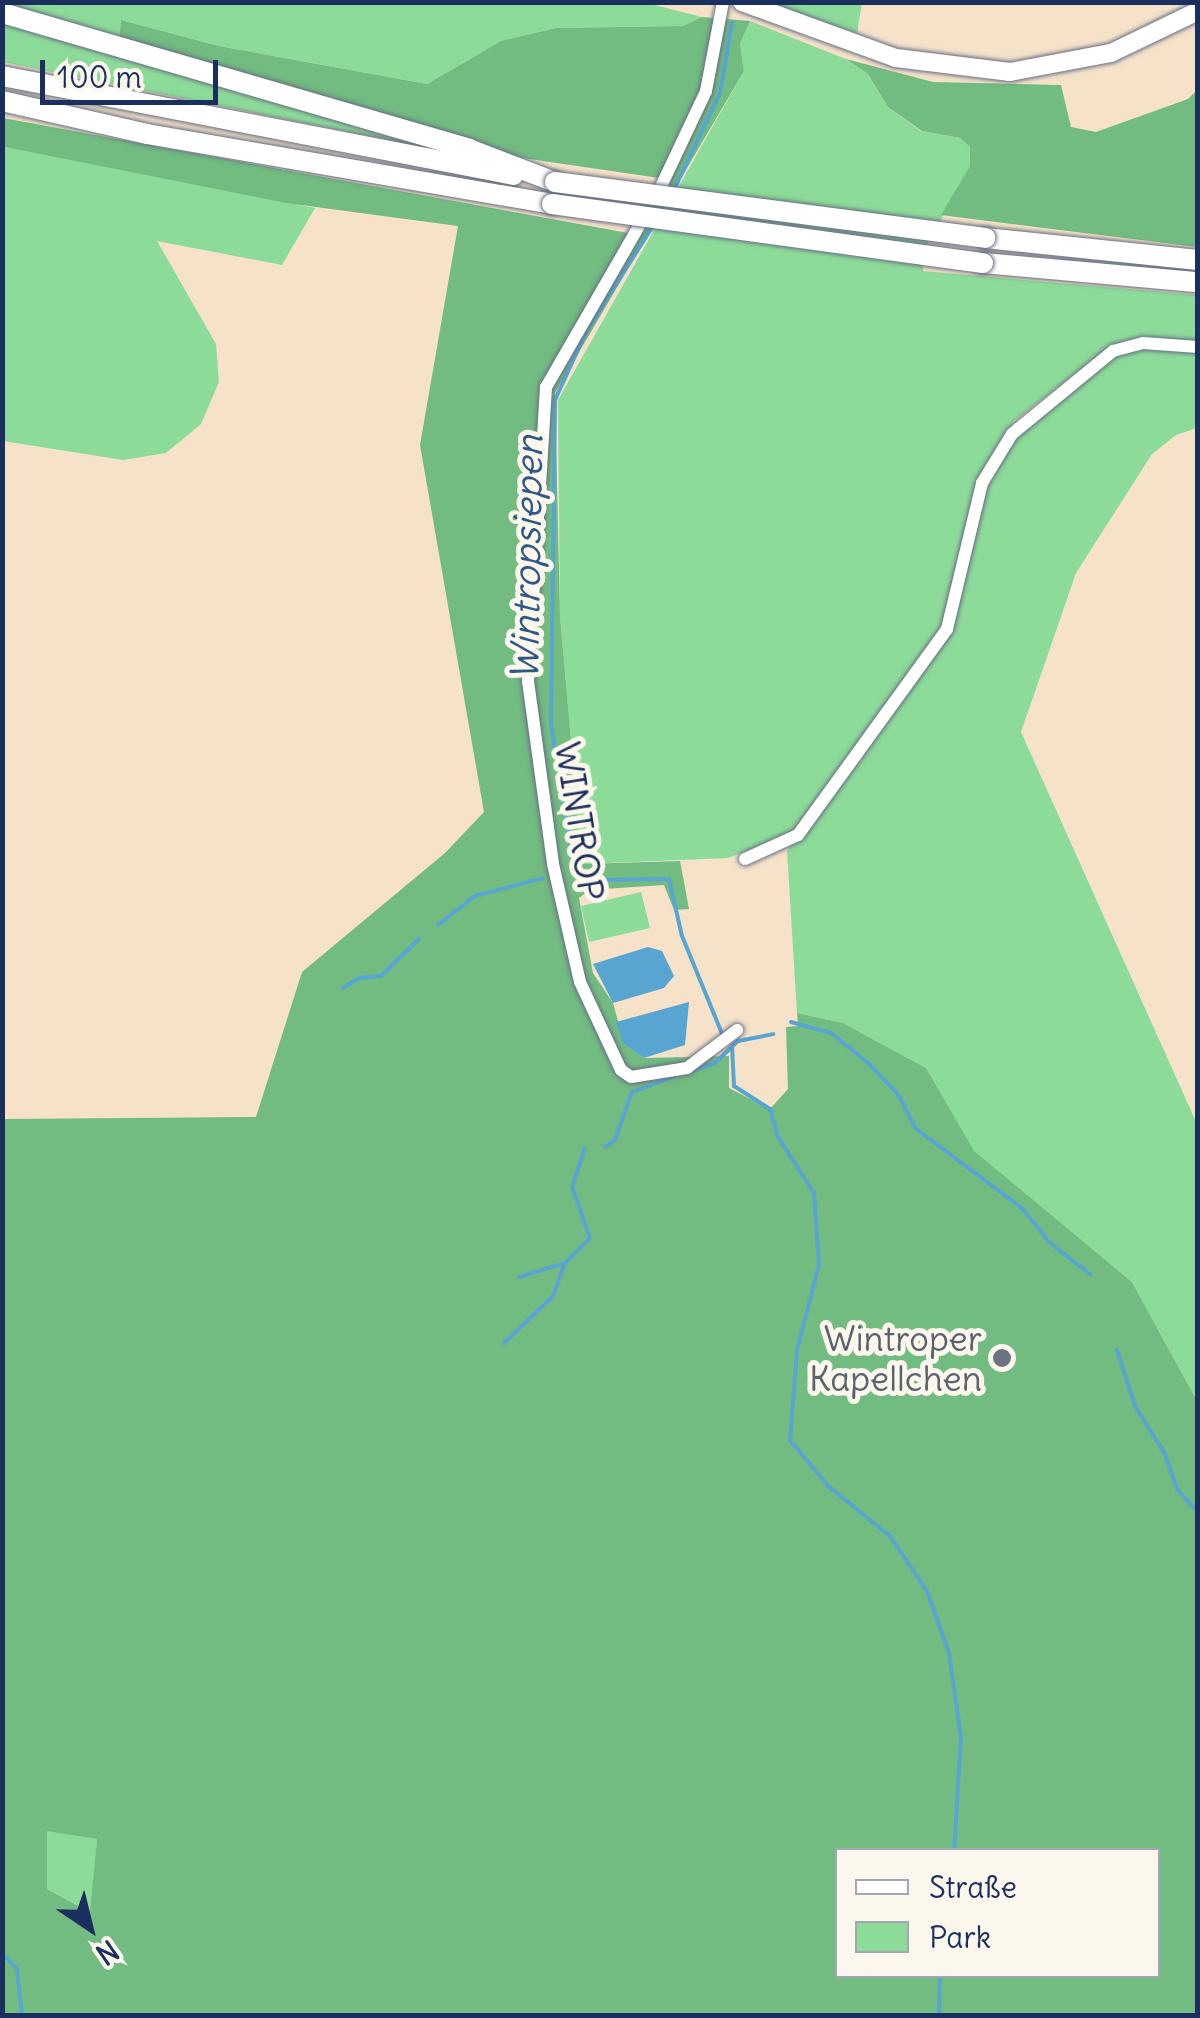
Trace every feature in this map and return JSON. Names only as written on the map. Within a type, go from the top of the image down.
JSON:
[{"type":"highway","points":[[2,14],[469,149],[556,182]]},
{"type":"highway","points":[[2,76],[556,182],[986,238],[1198,260]]},
{"type":"highway","points":[[2,101],[148,134],[552,204],[984,262],[1198,282]]},
{"type":"main road","points":[[742,2],[896,58],[1010,72],[1111,53],[1198,11]]},
{"type":"street","name":"WINTROP","points":[[723,2],[706,91],[688,135],[546,386],[528,681],[553,864],[580,982],[621,1070],[631,1077],[688,1068],[737,1030]]},
{"type":"street","points":[[745,859],[798,835],[947,630],[982,483],[1012,434],[1113,351],[1144,342],[1198,347]]},
{"type":"green space","points":[[643,2],[702,17],[683,26],[556,28],[501,41],[427,84],[219,46],[121,20],[119,40],[2,3]]},
{"type":"green space","points":[[765,3],[862,3],[857,33]]},
{"type":"green space","points":[[702,17],[750,21],[740,44],[744,71],[555,393],[560,616],[582,864],[680,861],[689,909],[674,910],[664,885],[589,890],[579,898],[593,973],[613,1003],[624,1043],[644,1058],[729,1056],[729,1088],[770,1109],[788,1089],[786,1027],[798,1026],[797,1013],[843,1023],[926,1068],[974,1151],[1132,1282],[1197,1401],[1197,2015],[3,2015],[2,1119],[256,1117],[302,972],[445,853],[484,812],[420,445],[458,226],[286,203],[10,148],[3,146],[3,118],[628,233],[659,178],[516,157],[119,40],[121,20],[219,46],[427,84],[501,41],[556,28],[683,26]],"holes":[[[47,1831],[97,1839],[90,1912],[47,1889]]]},
{"type":"green space","points":[[3,21],[226,85],[414,145],[3,62]]},
{"type":"green space","points":[[750,21],[846,59],[868,74],[888,107],[921,131],[960,138],[970,147],[970,166],[924,251],[923,271],[1197,295],[1197,428],[1176,435],[1152,454],[1076,573],[1021,732],[1197,1124],[1197,1401],[1132,1282],[973,1151],[926,1068],[843,1023],[797,1013],[787,851],[953,625],[988,484],[1014,434],[1105,350],[1014,421],[979,479],[947,623],[796,832],[728,858],[582,864],[560,616],[558,400],[744,71],[740,44]]},
{"type":"green space","points":[[846,59],[933,82],[1061,85],[1071,127],[1096,132],[1188,99],[1197,90],[1197,247],[941,215],[970,166],[970,147],[960,138],[922,131],[888,107],[868,74]]},
{"type":"green space","points":[[2,146],[315,208],[282,265],[157,241],[216,344],[219,382],[201,424],[166,453],[123,460],[3,441]]},
{"type":"green space","points":[[641,892],[650,928],[589,942],[581,906]]},
{"type":"green space","points":[[47,1830],[97,1839],[91,1912],[47,1889]]},
{"type":"water","points":[[648,947],[662,951],[674,976],[664,988],[613,1003],[593,964]]},
{"type":"water","points":[[689,1002],[685,1045],[644,1058],[623,1043],[616,1022]]},
{"type":"waterway","name":"Wintropsiepen","points":[[673,192],[720,93],[732,23]]},
{"type":"waterway","name":"Wintropsiepen","points":[[653,226],[587,330],[555,400],[551,724],[574,867],[580,877],[596,880],[669,879],[682,936],[723,1036]]},
{"type":"waterway","points":[[438,925],[475,896],[543,878]]},
{"type":"waterway","points":[[343,988],[359,978],[381,976],[419,939]]},
{"type":"waterway","points":[[791,1022],[831,1033],[868,1063],[898,1094],[915,1128],[1023,1209],[1049,1242],[1091,1275]]},
{"type":"waterway","name":"Wintropsiepen","points":[[689,1072],[715,1063],[738,1041],[773,1034]]},
{"type":"waterway","name":"Wintropsiepen","points":[[732,1046],[734,1086],[770,1109],[778,1137],[814,1193],[819,1265],[797,1350],[790,1440],[828,1486],[890,1536],[927,1591],[949,1653],[961,1737],[954,1848]]},
{"type":"waterway","points":[[605,1147],[615,1140],[632,1092],[675,1076]]},
{"type":"waterway","points":[[504,1343],[553,1296],[565,1263],[590,1238],[572,1187],[585,1148]]},
{"type":"waterway","points":[[519,1277],[562,1264]]},
{"type":"waterway","points":[[1117,1350],[1135,1406],[1165,1454],[1177,1489],[1198,1512]]},
{"type":"waterway","points":[[2,1953],[17,1969],[22,2016]]},
{"type":"waterway","name":"Wintropsiepen","points":[[939,2016],[940,1978]]},
{"type":"place","name":"Wintroper Kapellchen","points":[[1002,1358]]}]
